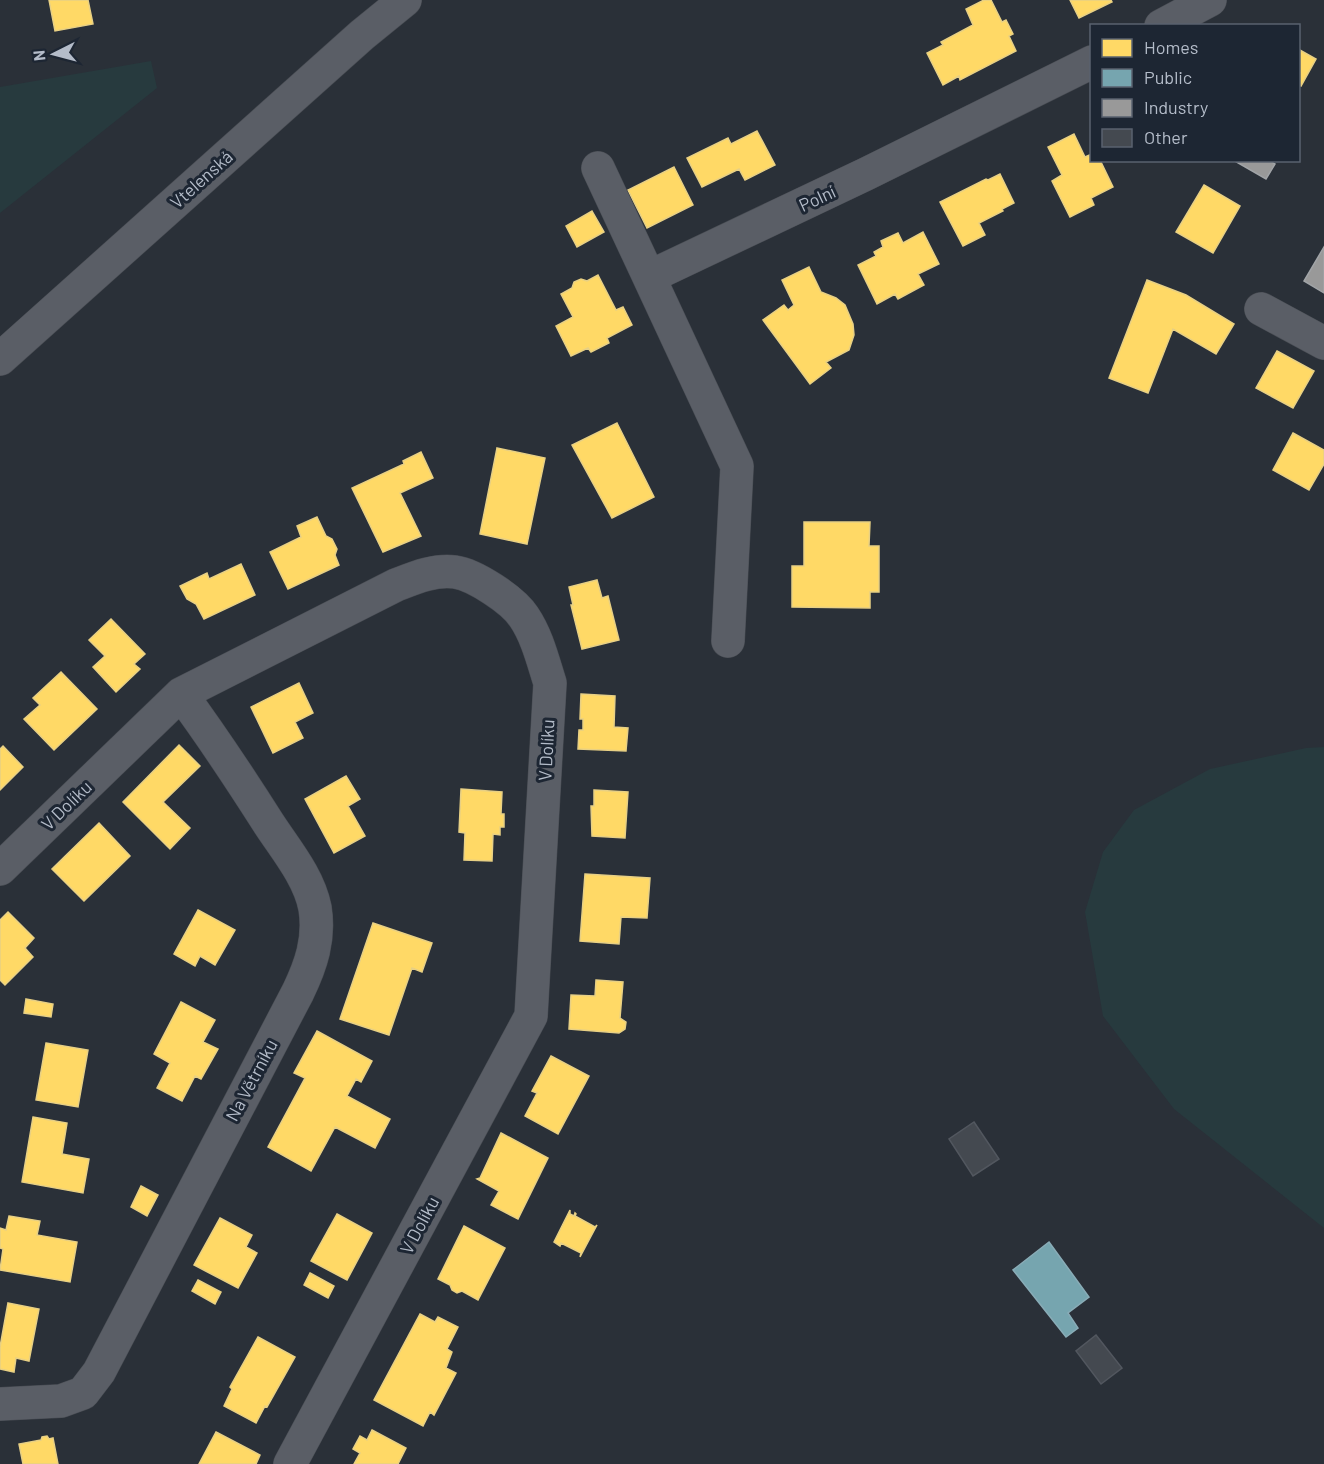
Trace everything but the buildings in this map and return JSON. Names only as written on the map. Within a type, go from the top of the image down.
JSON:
[{"type":"street","name":"Vtelenská","points":[[0,359],[362,34],[405,0]]},
{"type":"street","points":[[1165,24],[1210,0]]},
{"type":"street","name":"Polní","points":[[649,277],[866,174],[1090,63]]},
{"type":"street","points":[[598,168],[737,466],[728,641]]},
{"type":"street","points":[[1261,309],[1324,343]]},
{"type":"street","name":"V Dolíku","points":[[0,869],[181,694],[396,585],[422,575],[455,572],[487,585],[510,602],[524,617],[538,647],[550,682],[531,1016],[290,1464]]},
{"type":"street","name":"Na Větrníku","points":[[0,1404],[61,1401],[83,1392],[99,1372],[309,969],[317,939],[315,908],[303,875],[212,736],[181,694]]},
{"type":"green space","points":[[151,61],[157,88],[0,213],[0,87]]},
{"type":"green space","points":[[1324,747],[1324,1228],[1174,1109],[1103,1016],[1085,912],[1103,852],[1134,810],[1210,769],[1306,748]]}]
